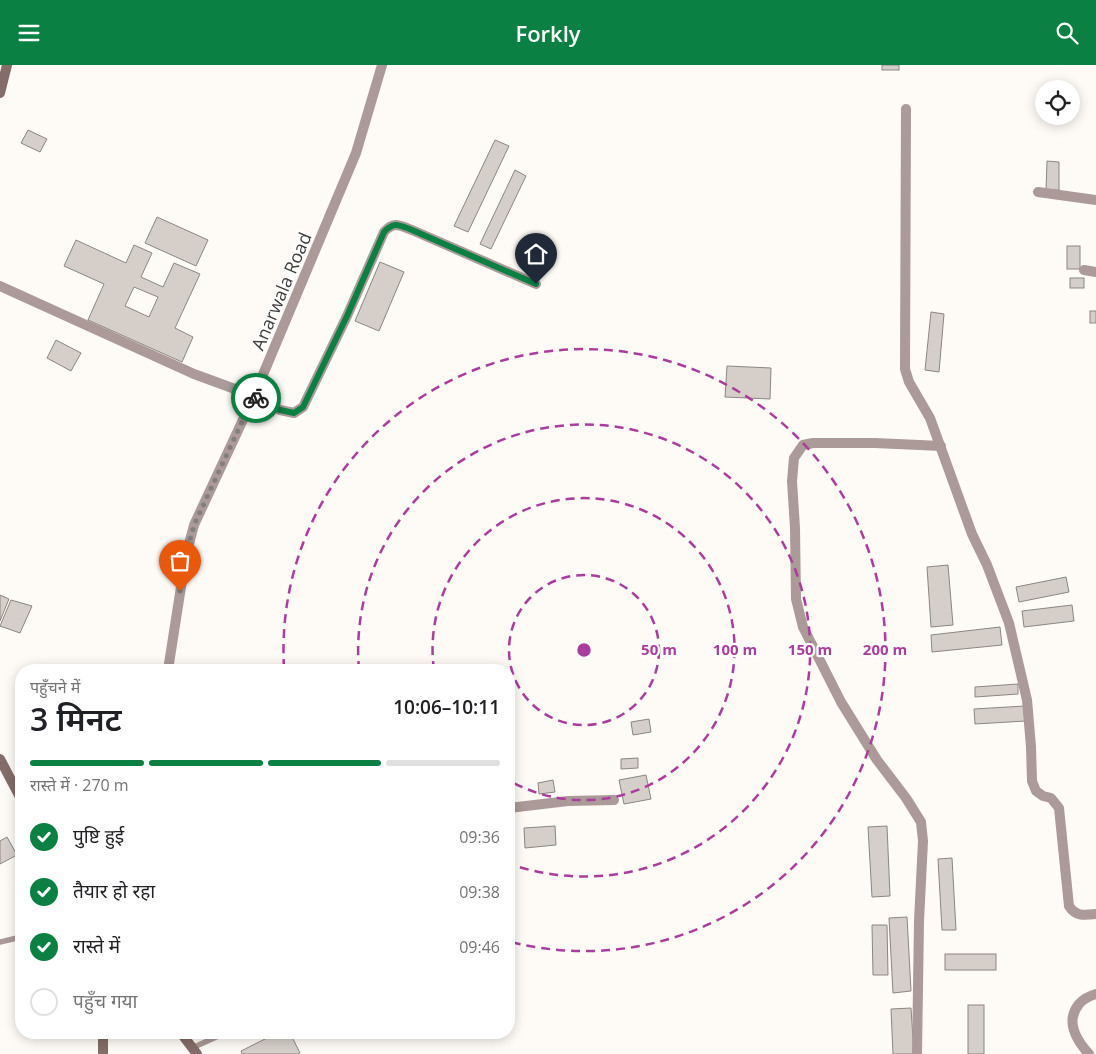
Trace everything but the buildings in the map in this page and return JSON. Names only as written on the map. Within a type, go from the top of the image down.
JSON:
[{"type":"street","points":[[0,93],[7,65]]},
{"type":"street","name":"Anarwala Road","points":[[170,664],[186,555],[194,525],[254,396],[356,153],[382,65]]},
{"type":"street","points":[[906,109],[905,369],[909,381],[930,417],[972,535],[1009,623],[1027,700],[1032,781],[1036,791],[1043,796],[1051,798],[1059,808],[1069,906],[1073,912],[1079,915],[1096,914]]},
{"type":"street","points":[[1038,192],[1096,200]]},
{"type":"street","points":[[0,286],[194,374],[254,396],[280,410],[294,413],[303,407],[347,316],[384,232],[390,225],[398,224],[536,284]]},
{"type":"street","points":[[1084,270],[1096,272]]},
{"type":"street","points":[[917,1054],[923,841],[921,822],[841,702],[802,627],[796,599],[792,481],[794,458],[803,445],[813,443],[875,443],[941,447]]},
{"type":"street","points":[[0,759],[15,788]]},
{"type":"street","points":[[515,808],[568,801],[614,800]]},
{"type":"street","points":[[1089,1054],[1080,1044],[1073,1028],[1072,1019],[1076,1007],[1089,996],[1096,994]]},
{"type":"street","points":[[103,1039],[104,1054]]},
{"type":"street","points":[[186,1039],[195,1051]]},
{"type":"lane","points":[[0,942],[15,938]]},
{"type":"lane","points":[[195,1051],[212,1039]]},
{"type":"way so far","points":[[180,591],[186,555],[194,525],[254,396],[256,398]]},
{"type":"route","points":[[256,398],[280,410],[294,413],[303,407],[347,316],[384,232],[390,225],[398,224],[536,284]]}]
